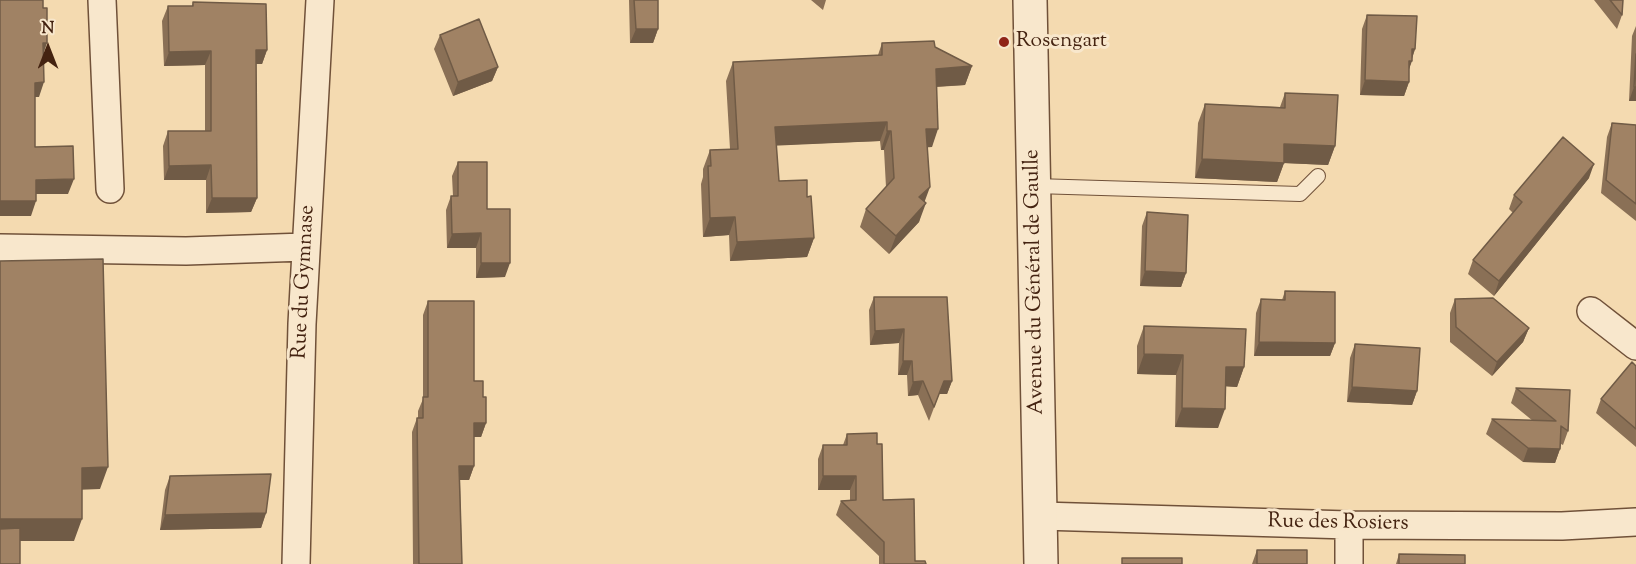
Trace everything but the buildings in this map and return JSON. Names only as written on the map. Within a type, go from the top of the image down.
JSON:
[{"type":"street","points":[[102,0],[110,189]]},
{"type":"street","name":"Rue du Gymnase","points":[[296,564],[305,247],[320,0]]},
{"type":"street","name":"Avenue du Général de Gaulle","points":[[1030,0],[1041,564]]},
{"type":"street","points":[[0,248],[186,251],[305,247]]},
{"type":"street","points":[[1592,311],[1636,346]]},
{"type":"street","name":"Rue des Rosiers","points":[[1041,516],[1349,525],[1562,526],[1636,522]]},
{"type":"street","points":[[1349,525],[1349,564]]},
{"type":"lane","points":[[1035,186],[1300,194],[1318,176]]},
{"type":"place","name":"Rosengart","points":[[1004,42]]}]
